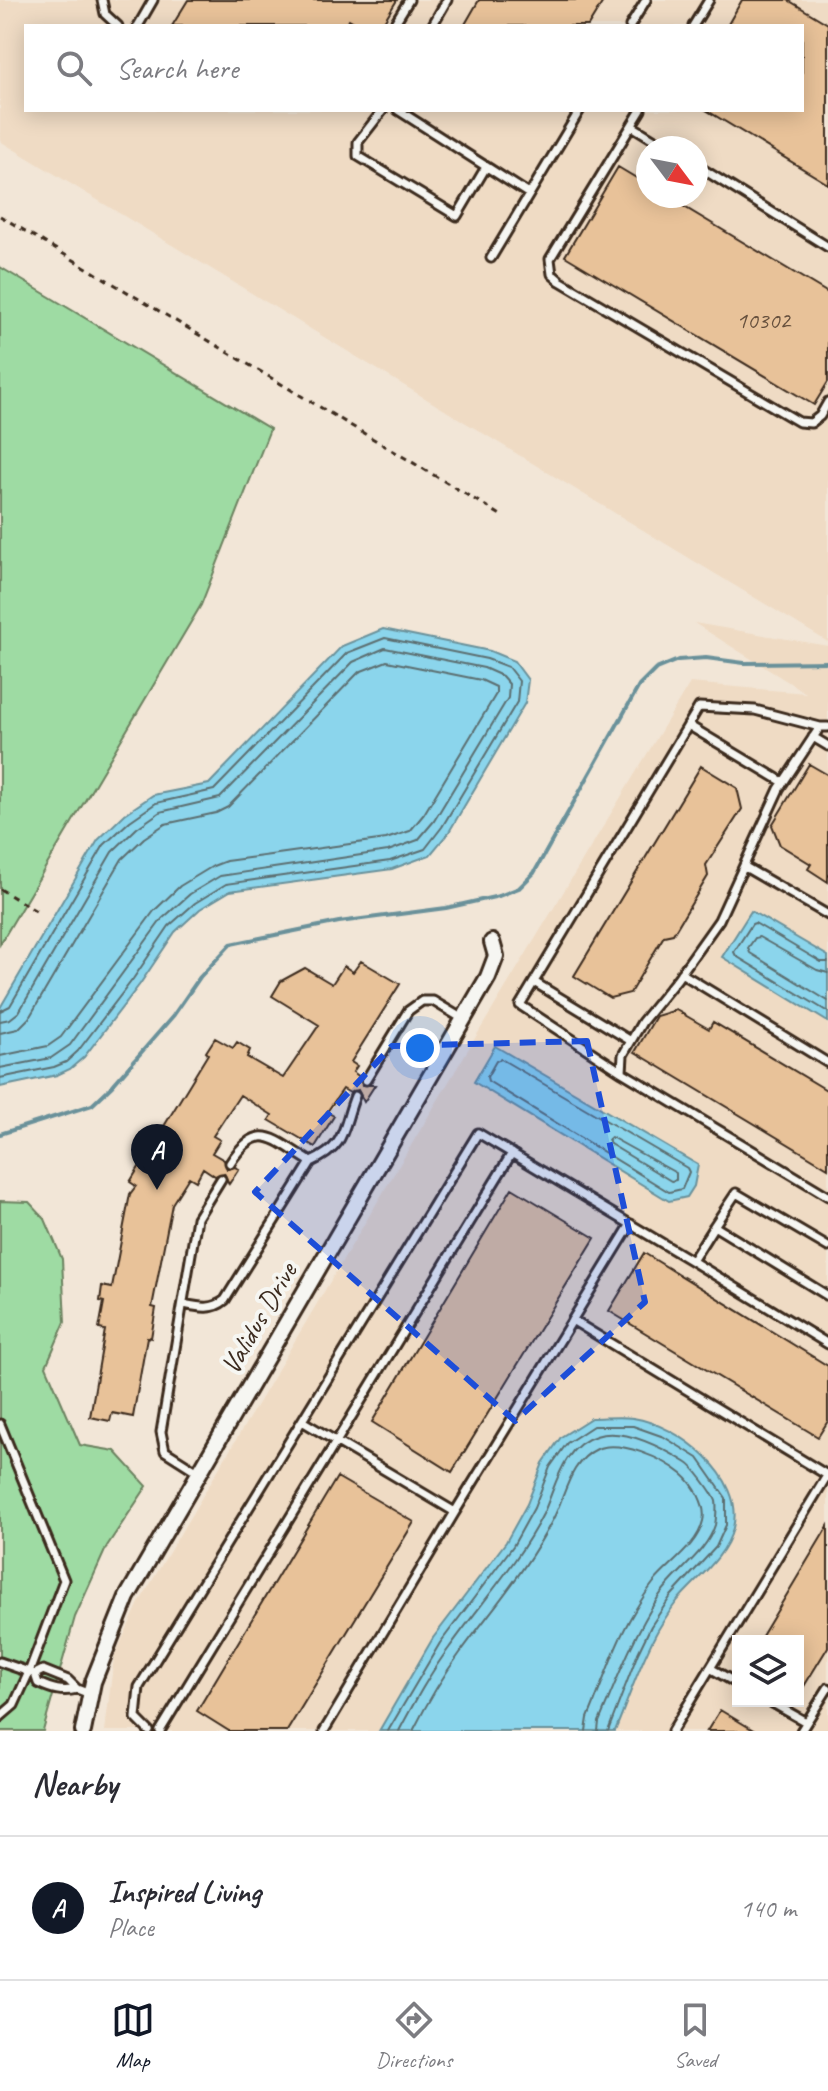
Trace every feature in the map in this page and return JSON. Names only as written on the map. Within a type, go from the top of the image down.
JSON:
[{"type":"street","name":"Validus Drive","points":[[83,1731],[83,1692],[127,1597],[488,977],[496,956],[492,942]]},
{"type":"lane","points":[[102,0],[105,14],[116,24]]},
{"type":"lane","points":[[139,24],[153,0]]},
{"type":"lane","points":[[394,24],[409,0]]},
{"type":"lane","points":[[433,24],[447,0]]},
{"type":"lane","points":[[631,24],[646,0]]},
{"type":"lane","points":[[694,24],[709,0]]},
{"type":"lane","points":[[381,112],[358,142],[358,156],[457,216],[486,167]]},
{"type":"lane","points":[[401,112],[529,194]]},
{"type":"lane","points":[[491,258],[579,112]]},
{"type":"lane","points":[[640,112],[550,259],[552,274],[799,422],[811,423],[820,416],[828,402]]},
{"type":"lane","points":[[632,126],[648,136]]},
{"type":"lane","points":[[708,172],[828,247]]},
{"type":"lane","points":[[824,727],[755,710],[699,707],[520,1005],[622,1072],[828,1196]]},
{"type":"lane","points":[[688,725],[783,782]]},
{"type":"lane","points":[[622,1072],[623,1055],[642,1022],[719,920],[783,782],[813,737],[824,727]]},
{"type":"lane","points":[[813,737],[828,746]]},
{"type":"lane","points":[[745,867],[828,915]]},
{"type":"lane","points":[[681,973],[828,1063]]},
{"type":"lane","points":[[534,982],[631,1041]]},
{"type":"lane","points":[[366,1080],[408,1011],[422,1001],[433,1001],[463,1019]]},
{"type":"lane","points":[[183,1304],[206,1308],[225,1300],[311,1162],[329,1154],[339,1141],[355,1096]]},
{"type":"lane","points":[[149,1731],[136,1718],[139,1687],[478,1133],[828,1344]]},
{"type":"lane","points":[[230,1163],[243,1143],[262,1135],[311,1162]]},
{"type":"lane","points":[[160,1731],[512,1153]]},
{"type":"lane","points":[[198,1472],[165,1451],[162,1441],[197,1218],[221,1179]]},
{"type":"lane","points":[[692,1261],[736,1193],[828,1247]]},
{"type":"lane","points":[[324,1731],[631,1224]]},
{"type":"lane","points":[[714,1226],[828,1296]]},
{"type":"lane","points":[[572,1320],[828,1475],[672,1731]]},
{"type":"lane","points":[[302,1421],[455,1512]]},
{"type":"lane","points":[[0,1424],[64,1580],[32,1673],[14,1705],[0,1717]]},
{"type":"lane","points":[[0,1662],[32,1673],[43,1670],[68,1680],[83,1692]]},
{"type":"lane","points":[[710,1668],[732,1681]]},
{"type":"lane","points":[[32,1673],[42,1685],[65,1692],[83,1692]]},
{"type":"lane","points":[[801,1731],[828,1688]]},
{"type":"lane","points":[[780,1707],[806,1722]]},
{"type":"path","points":[[0,216],[87,271],[126,291],[504,517]]},
{"type":"path","points":[[0,889],[36,911]]},
{"type":"highlighted area","points":[[587,1041],[645,1302],[515,1421],[255,1192],[392,1046]]},
{"type":"shaded area","points":[[0,0],[828,0],[828,642],[0,141]]},
{"type":"shaded area","points":[[694,623],[828,646],[828,1731],[105,1731],[114,1657],[139,1603],[690,683],[806,693]]},
{"type":"green space","points":[[0,267],[270,429],[201,605],[0,944]]},
{"type":"green space","points":[[0,1201],[29,1202],[45,1219],[62,1259],[65,1322],[46,1366],[80,1445],[115,1451],[147,1486],[107,1546],[75,1617],[43,1731],[0,1731]]},
{"type":"water","points":[[383,629],[490,651],[514,661],[528,680],[525,703],[449,832],[430,855],[392,869],[230,891],[200,909],[175,932],[140,984],[84,1057],[70,1069],[57,1075],[0,1087],[0,1008],[98,840],[125,814],[153,795],[209,784],[342,646]]},
{"type":"water","points":[[751,911],[828,956],[828,1022],[722,957]]},
{"type":"water","points":[[495,1046],[698,1165],[694,1186],[687,1197],[669,1201],[474,1082]]},
{"type":"water","points":[[591,1418],[633,1418],[670,1431],[688,1442],[719,1473],[729,1490],[734,1509],[733,1528],[724,1548],[678,1600],[658,1630],[615,1731],[379,1731],[433,1638],[506,1542],[527,1504],[543,1463],[561,1437]]},
{"type":"building","points":[[188,0],[397,0],[382,24],[358,24],[349,19],[346,24],[173,24]]},
{"type":"building","points":[[479,0],[604,0],[589,24],[465,24]]},
{"type":"building","points":[[742,0],[788,0],[828,24],[828,184],[709,112],[804,112],[804,24],[728,24]]},
{"type":"building","points":[[618,167],[636,178],[636,208],[686,208],[828,293],[828,382],[814,405],[565,256]]},
{"type":"building","points":[[809,764],[828,775],[828,882],[808,869],[811,864],[780,845],[772,825]]},
{"type":"building","points":[[701,766],[737,788],[742,809],[706,865],[708,876],[673,934],[664,936],[630,993],[610,998],[574,976]]},
{"type":"building","points":[[361,961],[400,984],[351,1062],[357,1066],[353,1072],[360,1077],[362,1085],[375,1085],[364,1102],[358,1090],[350,1093],[343,1089],[327,1112],[334,1116],[315,1147],[269,1120],[272,1115],[240,1095],[213,1136],[220,1140],[212,1153],[224,1160],[227,1169],[239,1169],[229,1184],[224,1173],[215,1176],[203,1168],[196,1181],[189,1177],[172,1204],[152,1307],[156,1308],[151,1338],[147,1337],[133,1417],[112,1413],[110,1421],[90,1417],[105,1330],[99,1329],[104,1302],[100,1301],[102,1286],[112,1288],[130,1194],[136,1186],[130,1182],[208,1054],[206,1052],[215,1038],[233,1048],[237,1042],[250,1050],[247,1057],[283,1078],[319,1025],[272,996],[281,981],[305,968],[332,984],[344,966],[353,972]]},
{"type":"building","points":[[676,1010],[709,1029],[713,1022],[828,1091],[828,1168],[635,1052],[656,1016]]},
{"type":"building","points":[[512,1188],[595,1238],[452,1472],[372,1422]]},
{"type":"building","points":[[644,1253],[828,1366],[828,1421],[818,1437],[609,1311]]},
{"type":"building","points":[[337,1477],[414,1522],[287,1731],[229,1731],[197,1711]]},
{"type":"building","points":[[828,1526],[828,1647],[804,1686],[804,1635],[763,1635]]},
{"type":"building","points":[[720,1710],[755,1731],[707,1731]]},
{"type":"waterway","points":[[0,1134],[92,1105],[173,1016],[200,977],[231,944],[339,922],[446,908],[499,896],[519,888],[534,873],[639,686],[656,669],[678,660],[706,658],[744,663],[828,662]]},
{"type":"place","name":"Inspired Living","points":[[157,1190]]}]
